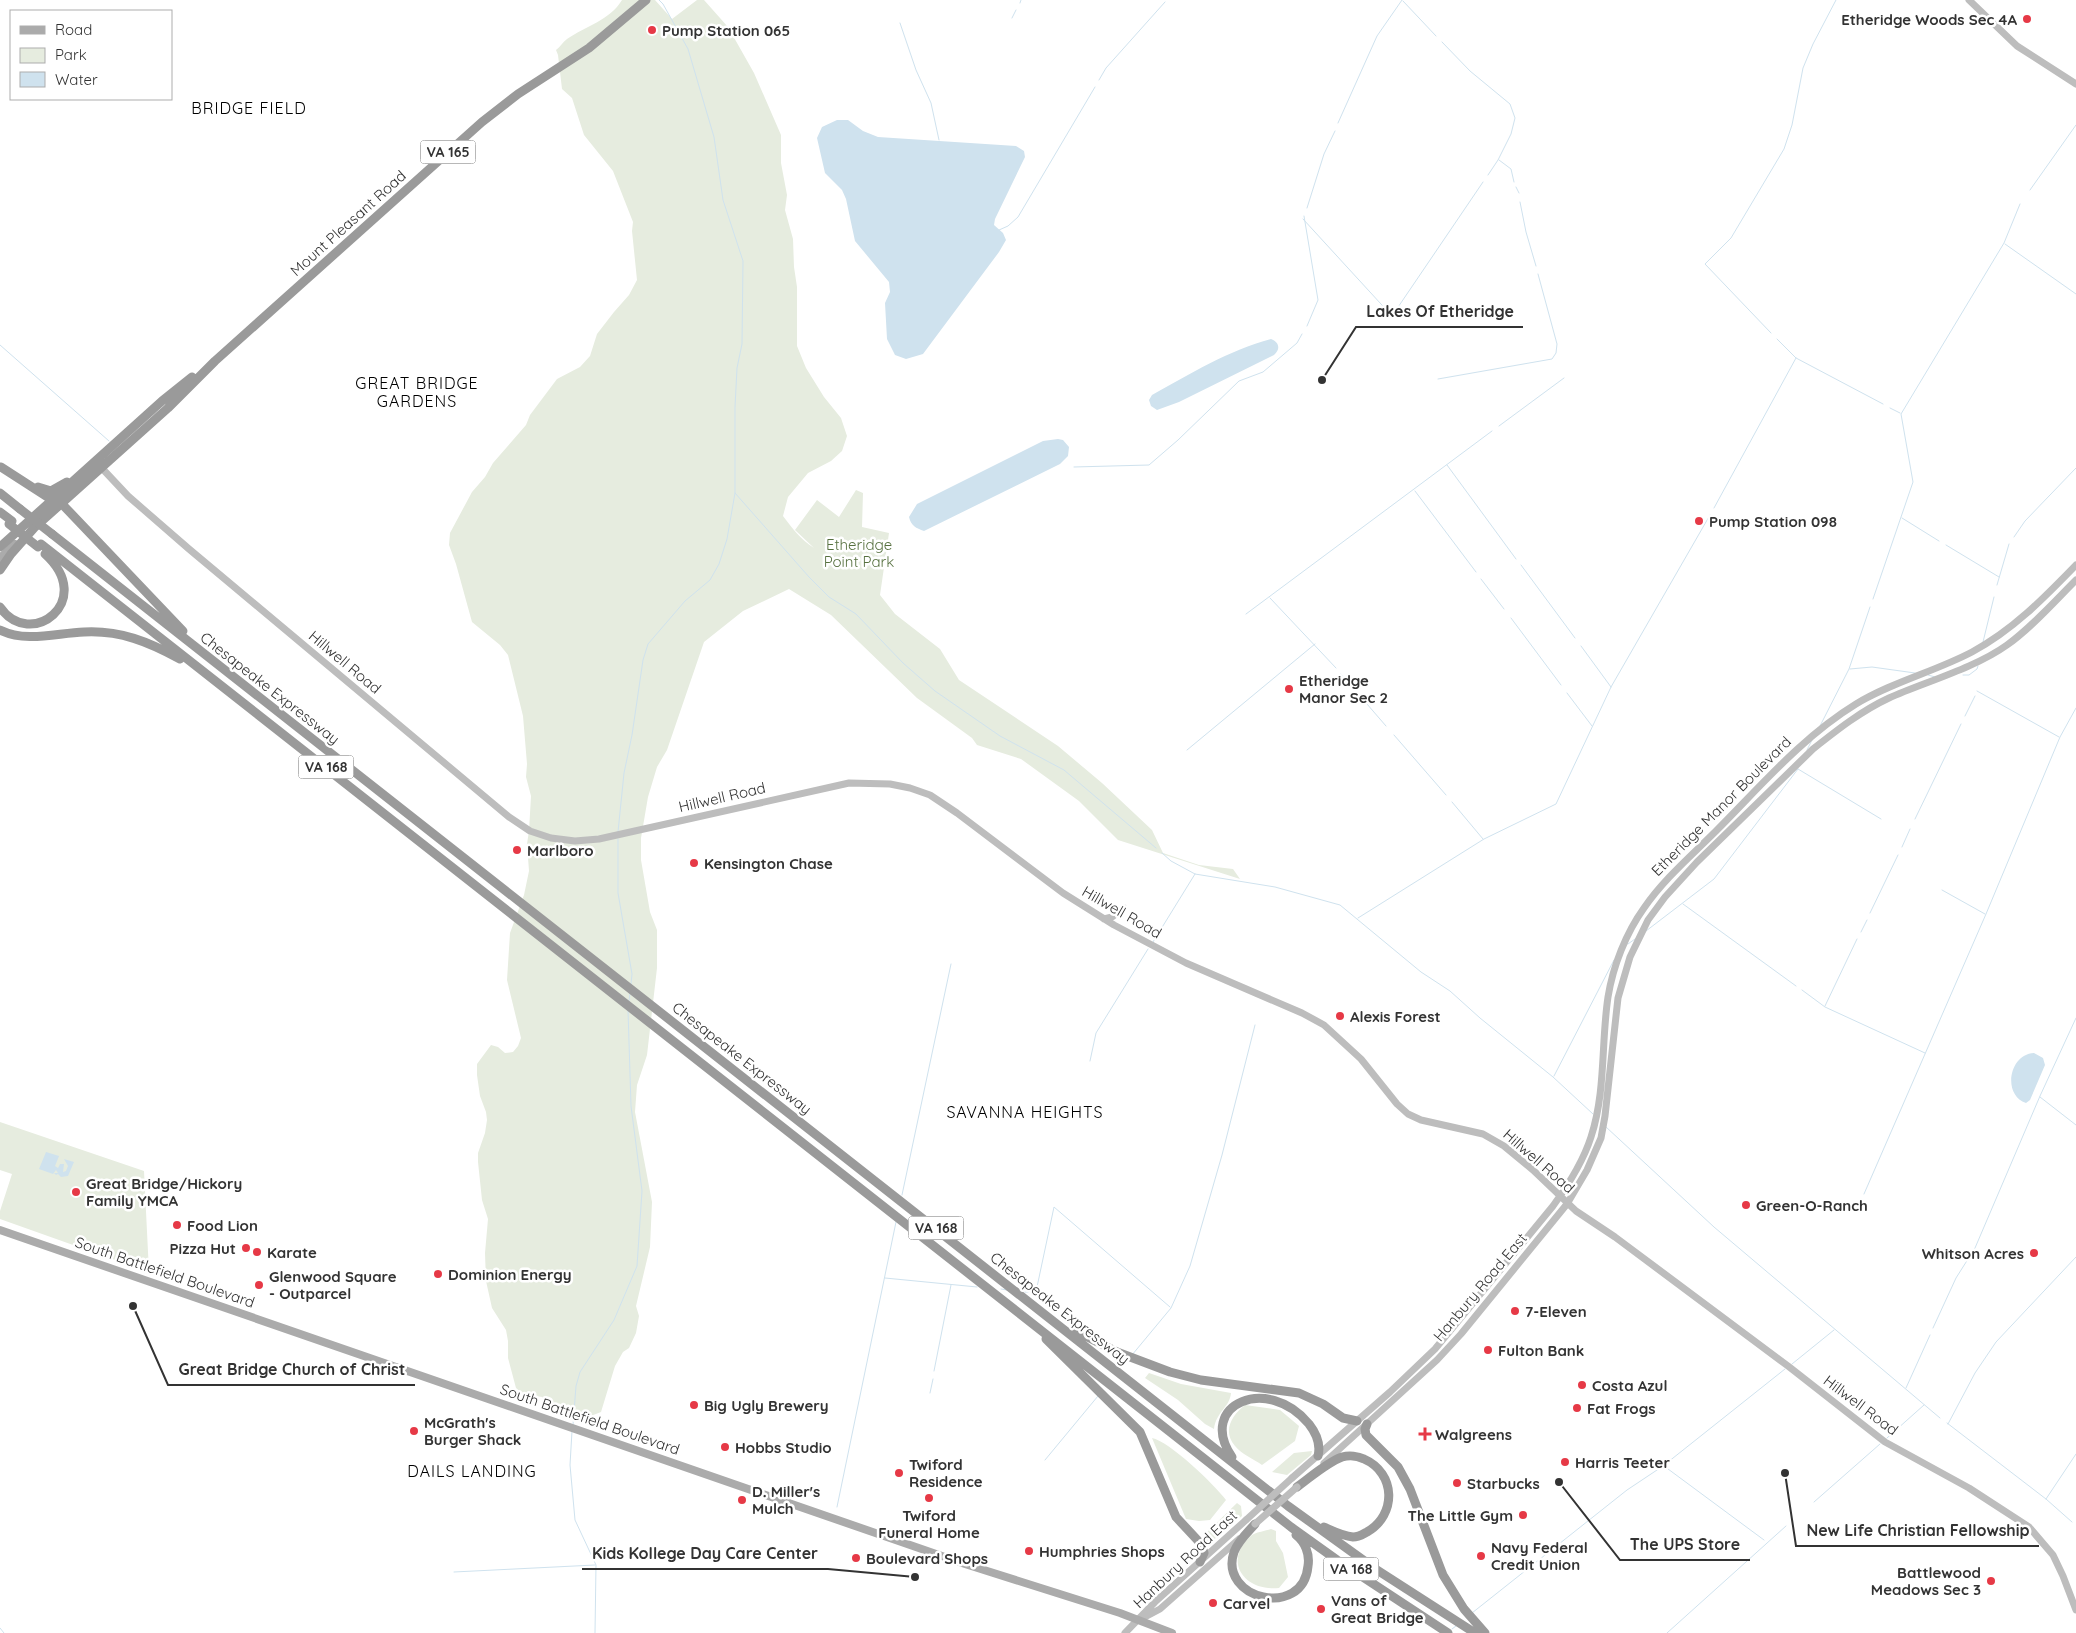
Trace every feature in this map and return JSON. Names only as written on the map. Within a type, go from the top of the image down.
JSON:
[{"type":"highway","name":"Mount Pleasant Road","points":[[0,547],[58,502],[99,465],[162,402],[215,361],[486,118],[589,48],[646,0]]},
{"type":"highway","points":[[0,466],[43,490],[50,491],[99,465]]},
{"type":"highway","points":[[0,466],[58,502],[180,627],[231,675]]},
{"type":"highway","name":"Chesapeake Expressway","points":[[0,493],[1238,1466],[1377,1570],[1475,1633]]},
{"type":"highway","name":"Mount Pleasant Road","points":[[34,528],[58,502]]},
{"type":"highway","name":"Chesapeake Expressway","points":[[0,512],[39,545],[611,991],[1257,1499],[1337,1560],[1448,1633]]},
{"type":"highway","points":[[0,516],[11,523]]},
{"type":"highway","points":[[0,570],[11,554],[34,528]]},
{"type":"highway","points":[[0,607],[11,618],[29,624],[40,623],[49,619],[59,609],[64,594],[63,577],[60,569],[39,545]]},
{"type":"highway","points":[[0,630],[24,637],[86,632],[129,636],[152,643],[211,678]]},
{"type":"highway","points":[[996,1294],[1140,1432],[1176,1517],[1202,1546],[1204,1553],[1200,1562]]},
{"type":"highway","points":[[1024,1297],[1056,1316],[1077,1333],[1144,1364],[1201,1380],[1305,1395],[1323,1404],[1343,1418],[1357,1421]]},
{"type":"highway","points":[[1238,1466],[1225,1447],[1222,1435],[1223,1425],[1228,1414],[1236,1405],[1247,1399],[1258,1397],[1273,1399],[1288,1406],[1302,1416],[1314,1430],[1319,1445],[1318,1456]]},
{"type":"highway","points":[[1367,1424],[1365,1429],[1366,1435],[1394,1462],[1408,1484],[1441,1568],[1454,1594],[1464,1609],[1485,1633]]},
{"type":"highway","points":[[1297,1487],[1340,1458],[1355,1456],[1371,1462],[1378,1468],[1386,1479],[1389,1492],[1387,1512],[1380,1522],[1372,1529],[1356,1536],[1334,1532],[1298,1512]]},
{"type":"highway","points":[[1255,1524],[1236,1548],[1233,1558],[1234,1574],[1244,1587],[1255,1595],[1270,1598],[1286,1596],[1297,1589],[1304,1580],[1308,1567],[1308,1556],[1300,1539],[1257,1499]]},
{"type":"main road","points":[[1969,0],[2017,46],[2076,84]]},
{"type":"main road","name":"Hillwell Road","points":[[99,465],[128,496],[189,549],[509,817],[530,830],[551,838],[575,841],[599,839],[849,783],[881,783],[907,787],[940,801],[1063,893],[1104,919],[1186,963],[1302,1013],[1324,1025],[1350,1047],[1397,1104],[1408,1114],[1421,1120],[1464,1129],[1494,1139],[1533,1170],[1567,1204],[1788,1366],[1886,1442],[1954,1480],[2029,1527],[2053,1555],[2076,1610]]},
{"type":"main road","name":"Mount Pleasant Road","points":[[0,558],[34,528]]},
{"type":"main road","name":"Etheridge Manor Boulevard","points":[[1560,1197],[1578,1169],[1592,1135],[1601,1087],[1607,1011],[1613,975],[1631,929],[1652,896],[1794,752],[1828,723],[1856,704],[1891,686],[1951,662],[1992,640],[2028,613],[2076,565]]},
{"type":"main road","name":"Etheridge Manor Boulevard","points":[[1567,1204],[1587,1170],[1601,1138],[1617,1005],[1624,975],[1634,945],[1648,920],[1665,897],[1697,862],[1813,749],[1833,732],[1858,714],[1887,699],[1984,658],[2006,645],[2076,580]]},
{"type":"main road","points":[[1104,919],[1112,917],[1124,908]]},
{"type":"main road","name":"Hanbury Road East","points":[[1139,1620],[1155,1602],[1435,1349],[1560,1197]]},
{"type":"main road","name":"Hanbury Road East","points":[[1139,1620],[1160,1609],[1402,1393],[1461,1334],[1567,1204]]},
{"type":"main road","name":"South Battlefield Boulevard","points":[[0,1230],[965,1564],[1079,1599],[1172,1633]]},
{"type":"main road","points":[[1125,1633],[1139,1620]]},
{"type":"green space","name":"Etheridge Point Park","points":[[622,0],[655,0],[672,19],[697,0],[704,0],[728,27],[754,73],[781,135],[781,163],[787,195],[785,210],[793,239],[797,287],[797,346],[806,368],[824,397],[841,418],[847,436],[842,451],[831,461],[808,473],[788,497],[783,516],[794,529],[801,537],[814,548],[795,530],[817,500],[839,517],[856,490],[863,493],[862,527],[889,533],[880,595],[895,614],[940,649],[959,680],[1058,746],[1102,783],[1152,830],[1163,853],[1199,865],[1233,869],[1240,879],[1118,840],[1079,801],[1021,759],[977,745],[972,738],[917,698],[831,615],[789,589],[743,611],[704,642],[667,750],[657,767],[648,797],[641,838],[641,860],[650,912],[657,930],[657,968],[647,1055],[637,1085],[635,1112],[652,1202],[650,1247],[636,1306],[639,1316],[636,1333],[629,1348],[623,1352],[615,1366],[601,1412],[583,1419],[576,1419],[557,1409],[542,1397],[523,1394],[516,1388],[508,1358],[506,1330],[492,1308],[486,1281],[485,1253],[488,1219],[482,1200],[478,1153],[487,1120],[480,1096],[477,1064],[491,1045],[498,1047],[505,1053],[513,1052],[521,1038],[507,980],[510,933],[524,895],[529,871],[527,844],[531,796],[526,777],[527,764],[523,716],[508,655],[500,645],[472,622],[449,545],[450,533],[472,492],[485,477],[493,463],[526,425],[530,415],[557,379],[580,367],[590,356],[597,334],[629,295],[637,280],[632,231],[633,222],[613,171],[584,135],[572,98],[562,89],[556,50],[574,34],[611,13]]},
{"type":"green space","name":"Great Bridge/Hickory Family YMCA","points":[[0,1122],[144,1171],[149,1272],[0,1219],[0,1211],[12,1174],[0,1170]]},
{"type":"green space","points":[[1149,1373],[1181,1384],[1231,1393],[1228,1402],[1217,1418],[1214,1429],[1205,1424],[1178,1400],[1145,1378]]},
{"type":"green space","points":[[1245,1405],[1280,1410],[1299,1426],[1295,1441],[1262,1465],[1238,1449],[1229,1435],[1230,1424],[1233,1418]]},
{"type":"green space","points":[[1152,1438],[1160,1441],[1180,1455],[1212,1484],[1226,1500],[1210,1520],[1186,1519]]},
{"type":"green space","points":[[1312,1451],[1311,1455],[1287,1475],[1272,1472],[1294,1453]]},
{"type":"green space","points":[[1237,1503],[1241,1506],[1242,1516],[1211,1542],[1204,1540],[1205,1534]]},
{"type":"green space","points":[[1271,1529],[1276,1531],[1276,1541],[1283,1553],[1288,1577],[1279,1588],[1267,1588],[1247,1580],[1241,1573],[1238,1564],[1238,1555],[1243,1545],[1252,1535]]},
{"type":"water","points":[[837,120],[848,120],[863,131],[878,137],[1016,146],[1024,151],[1025,157],[995,219],[994,225],[1003,233],[1006,240],[923,354],[906,359],[895,355],[887,339],[885,303],[890,292],[889,282],[855,241],[846,199],[842,190],[825,173],[817,138],[822,127]]},
{"type":"water","points":[[1271,339],[1278,346],[1278,350],[1274,355],[1179,402],[1157,410],[1151,406],[1149,400],[1152,395],[1210,363],[1240,349]]},
{"type":"water","points":[[1063,440],[1069,447],[1068,456],[1060,464],[924,531],[916,528],[911,523],[909,517],[917,504],[1043,441]]},
{"type":"water","points":[[2034,1053],[2043,1058],[2045,1065],[2030,1100],[2026,1103],[2018,1099],[2014,1092],[2011,1084],[2012,1075],[2014,1067],[2019,1060],[2025,1055]]},
{"type":"water","points":[[46,1152],[59,1156],[55,1166],[58,1168],[60,1164],[64,1164],[63,1172],[66,1171],[68,1166],[64,1159],[74,1162],[68,1176],[61,1177],[58,1174],[56,1175],[54,1173],[58,1173],[56,1170],[53,1174],[39,1169]]},
{"type":"waterway","points":[[618,832],[624,773],[632,735],[643,660],[648,644],[685,601],[710,580],[719,564],[727,539],[735,493],[735,407],[737,368],[742,344],[743,261],[723,200],[714,137],[688,49],[659,0]]},
{"type":"waterway","points":[[1338,123],[1377,36],[1402,0]]},
{"type":"waterway","points":[[1771,333],[1705,264],[1731,238],[1784,149],[1792,125],[1803,68],[1836,0]]},
{"type":"waterway","points":[[1403,1],[1436,36]]},
{"type":"waterway","points":[[1099,80],[1106,68],[1165,2]]},
{"type":"waterway","points":[[1012,18],[1016,10]]},
{"type":"waterway","points":[[900,23],[916,70],[931,103],[939,140]]},
{"type":"waterway","points":[[1442,42],[1470,71],[1510,104],[1515,118],[1511,134],[1488,175]]},
{"type":"waterway","points":[[999,230],[1008,226],[1018,217],[1095,87]]},
{"type":"waterway","points":[[2030,190],[2076,125]]},
{"type":"waterway","points":[[1307,208],[1324,154],[1335,131]]},
{"type":"waterway","points":[[1499,160],[1511,169],[1514,182]]},
{"type":"waterway","points":[[1303,219],[1392,316],[1483,182]]},
{"type":"waterway","points":[[1516,187],[1519,193]]},
{"type":"waterway","points":[[1520,202],[1536,266]]},
{"type":"waterway","points":[[1873,599],[1913,482],[1901,414],[2004,243],[2020,204]]},
{"type":"waterway","points":[[1304,216],[1318,300],[1307,326]]},
{"type":"waterway","points":[[2005,244],[2076,294]]},
{"type":"waterway","points":[[1438,379],[1552,359],[1556,353],[1557,344],[1538,274]]},
{"type":"waterway","points":[[1074,467],[1149,465],[1178,440],[1239,381],[1263,372],[1297,343],[1302,334]]},
{"type":"waterway","points":[[1777,339],[1796,358],[1883,404]]},
{"type":"waterway","points":[[0,345],[109,441]]},
{"type":"waterway","points":[[1714,508],[1796,358]]},
{"type":"waterway","points":[[1499,426],[1564,378]]},
{"type":"waterway","points":[[1890,408],[1900,413]]},
{"type":"waterway","points":[[1246,614],[1492,431]]},
{"type":"waterway","points":[[1447,465],[1516,559]]},
{"type":"waterway","points":[[2014,537],[2025,521],[2076,468]]},
{"type":"waterway","points":[[1415,491],[1476,572]]},
{"type":"waterway","points":[[735,493],[829,597],[856,614],[903,663],[935,691],[1000,736],[1064,770],[1156,848]]},
{"type":"waterway","points":[[1358,918],[1484,839],[1556,804],[1611,687],[1710,515]]},
{"type":"waterway","points":[[1902,518],[1939,541]]},
{"type":"waterway","points":[[1997,585],[2009,544]]},
{"type":"waterway","points":[[1946,545],[1999,577]]},
{"type":"waterway","points":[[1521,565],[1575,638]]},
{"type":"waterway","points":[[1481,579],[1504,609]]},
{"type":"waterway","points":[[1983,642],[1994,597]]},
{"type":"waterway","points":[[1270,598],[1336,668]]},
{"type":"waterway","points":[[1820,726],[1849,669],[1870,607]]},
{"type":"waterway","points":[[1511,618],[1561,685]]},
{"type":"waterway","points":[[1187,750],[1315,644]]},
{"type":"waterway","points":[[1581,646],[1611,687]]},
{"type":"waterway","points":[[1963,675],[1969,675],[1978,666]]},
{"type":"waterway","points":[[1850,669],[1872,667],[1915,673]]},
{"type":"waterway","points":[[1341,674],[1386,726]]},
{"type":"waterway","points":[[1928,675],[1935,677]]},
{"type":"waterway","points":[[1977,691],[2059,737]]},
{"type":"waterway","points":[[1567,693],[1592,726]]},
{"type":"waterway","points":[[1965,716],[1975,696]]},
{"type":"waterway","points":[[1864,1194],[1986,914],[2060,737],[2076,708]]},
{"type":"waterway","points":[[1915,819],[1961,724]]},
{"type":"waterway","points":[[1394,735],[1446,795]]},
{"type":"waterway","points":[[1807,750],[1812,740]]},
{"type":"waterway","points":[[1798,769],[1881,819]]},
{"type":"waterway","points":[[1646,931],[1714,879],[1798,769]]},
{"type":"waterway","points":[[1452,802],[1483,839]]},
{"type":"waterway","points":[[1902,847],[1910,829]]},
{"type":"waterway","points":[[618,839],[618,893],[632,974],[631,984]]},
{"type":"waterway","points":[[1162,853],[1171,861],[1195,874],[1275,887],[1340,905],[1421,972],[1450,991],[1553,1077],[1593,1114]]},
{"type":"waterway","points":[[1870,913],[1898,855]]},
{"type":"waterway","points":[[1153,942],[1195,874]]},
{"type":"waterway","points":[[1942,890],[1985,914]]},
{"type":"waterway","points":[[1683,904],[1796,986]]},
{"type":"waterway","points":[[1861,932],[1867,920]]},
{"type":"waterway","points":[[1628,944],[1635,939]]},
{"type":"waterway","points":[[1825,1006],[1857,939]]},
{"type":"waterway","points":[[1090,1061],[1096,1033],[1148,949]]},
{"type":"waterway","points":[[1554,1076],[1614,960]]},
{"type":"waterway","points":[[902,1195],[951,964]]},
{"type":"waterway","points":[[1802,990],[1825,1007],[1925,1053]]},
{"type":"waterway","points":[[629,1001],[630,993]]},
{"type":"waterway","points":[[573,1425],[576,1386],[580,1372],[614,1320],[637,1266],[642,1191],[631,1106],[628,1010]]},
{"type":"waterway","points":[[1933,1328],[1956,1278],[1975,1248],[2040,1096],[2076,1018]]},
{"type":"waterway","points":[[1132,1355],[1171,1308],[1190,1266],[1222,1155],[1255,1025]]},
{"type":"waterway","points":[[2040,1097],[2076,1125]]},
{"type":"waterway","points":[[1606,1127],[1714,1227],[1940,1418]]},
{"type":"waterway","points":[[1025,1292],[1037,1287],[1054,1207],[1170,1307]]},
{"type":"waterway","points":[[837,1507],[896,1222]]},
{"type":"waterway","points":[[1948,1424],[1975,1373],[1996,1342],[2076,1257]]},
{"type":"waterway","points":[[885,1278],[977,1287]]},
{"type":"waterway","points":[[934,1371],[951,1285]]},
{"type":"waterway","points":[[1001,1289],[1007,1290]]},
{"type":"waterway","points":[[1792,1364],[1834,1330]]},
{"type":"waterway","points":[[1906,1388],[1930,1335]]},
{"type":"waterway","points":[[1122,1367],[1127,1361]]},
{"type":"waterway","points":[[1472,1613],[1627,1490],[1663,1466],[1785,1369]]},
{"type":"waterway","points":[[930,1393],[933,1379]]},
{"type":"waterway","points":[[1045,1460],[1098,1396]]},
{"type":"waterway","points":[[1887,1438],[1924,1405]]},
{"type":"waterway","points":[[1947,1423],[2046,1499],[2072,1522]]},
{"type":"waterway","points":[[572,1431],[570,1465],[575,1520],[596,1565],[595,1633]]},
{"type":"waterway","points":[[1814,1502],[1880,1444]]},
{"type":"waterway","points":[[2046,1499],[2076,1454]]},
{"type":"waterway","points":[[1664,1466],[1764,1540]]},
{"type":"waterway","points":[[1667,1633],[1786,1526]]},
{"type":"waterway","points":[[454,1572],[595,1565]]},
{"type":"waterway","points":[[1452,1629],[1456,1626]]},
{"type":"waterway","points":[[0,1628],[4,1633]]},
{"type":"place","name":"Etheridge Woods Sec 4A","points":[[2027,19]]},
{"type":"place","name":"Pump Station 065","points":[[652,30]]},
{"type":"place","name":"Lakes Of Etheridge","points":[[1322,380]]},
{"type":"place","name":"Pump Station 098","points":[[1699,521]]},
{"type":"place","name":"Etheridge Manor Sec 2","points":[[1289,689]]},
{"type":"place","name":"Marlboro","points":[[517,850]]},
{"type":"place","name":"Kensington Chase","points":[[694,863]]},
{"type":"place","name":"Alexis Forest","points":[[1340,1016]]},
{"type":"place","name":"Great Bridge/Hickory Family YMCA","points":[[76,1192]]},
{"type":"place","name":"Green-O-Ranch","points":[[1746,1205]]},
{"type":"place","name":"Food Lion","points":[[177,1225]]},
{"type":"place","name":"Pizza Hut","points":[[246,1248]]},
{"type":"place","name":"Karate","points":[[257,1252]]},
{"type":"place","name":"Whitson Acres","points":[[2034,1253]]},
{"type":"place","name":"Dominion Energy","points":[[438,1274]]},
{"type":"place","name":"Glenwood Square - Outparcel","points":[[259,1285]]},
{"type":"place","name":"Great Bridge Church of Christ","points":[[133,1306]]},
{"type":"place","name":"7-Eleven","points":[[1515,1311]]},
{"type":"place","name":"Fulton Bank","points":[[1488,1350]]},
{"type":"place","name":"Costa Azul","points":[[1582,1385]]},
{"type":"place","name":"Big Ugly Brewery","points":[[694,1405]]},
{"type":"place","name":"Fat Frogs","points":[[1577,1408]]},
{"type":"place","name":"McGrath's Burger Shack","points":[[414,1431]]},
{"type":"place","name":"Walgreens","points":[[1425,1434]]},
{"type":"place","name":"Hobbs Studio","points":[[725,1447]]},
{"type":"place","name":"Harris Teeter","points":[[1565,1462]]},
{"type":"place","name":"Twiford Residence","points":[[899,1473]]},
{"type":"place","name":"New Life Christian Fellowship","points":[[1785,1473]]},
{"type":"place","name":"The UPS Store","points":[[1559,1482]]},
{"type":"place","name":"Starbucks","points":[[1457,1483]]},
{"type":"place","name":"Twiford Funeral Home","points":[[929,1498]]},
{"type":"place","name":"D. Miller's Mulch","points":[[742,1500]]},
{"type":"place","name":"The Little Gym","points":[[1523,1515]]},
{"type":"place","name":"Humphries Shops","points":[[1029,1551]]},
{"type":"place","name":"Navy Federal Credit Union","points":[[1481,1556]]},
{"type":"place","name":"Boulevard Shops","points":[[856,1558]]},
{"type":"place","name":"Kids Kollege Day Care Center","points":[[915,1577]]},
{"type":"place","name":"Battlewood Meadows Sec 3","points":[[1991,1581]]},
{"type":"place","name":"Carvel","points":[[1213,1603]]},
{"type":"place","name":"Vans of Great Bridge","points":[[1321,1609]]},
{"type":"district","name":"BRIDGE FIELD","points":[[249,108]]},
{"type":"district","name":"GREAT BRIDGE GARDENS","points":[[417,392]]},
{"type":"district","name":"SAVANNA HEIGHTS","points":[[1025,1112]]},
{"type":"district","name":"DAILS LANDING","points":[[472,1471]]}]
